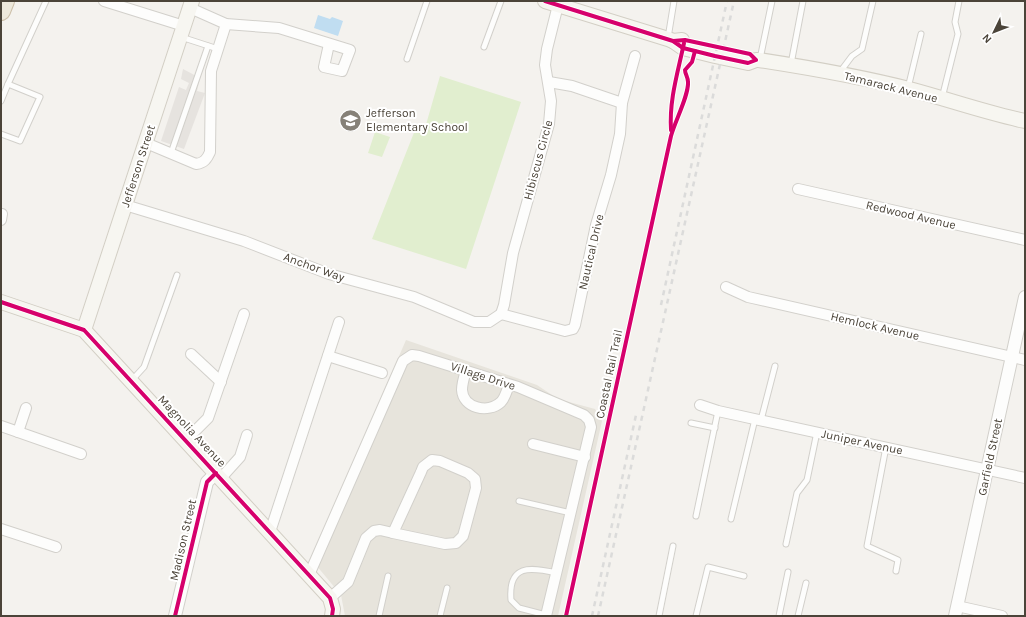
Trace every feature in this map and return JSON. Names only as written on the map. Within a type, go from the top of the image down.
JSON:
[{"type":"highway","points":[[1,11],[5,1]]},
{"type":"main road","name":"Tamarack Avenue","points":[[553,3],[670,40],[685,40],[750,54],[758,60],[838,74],[907,89],[1025,121]]},
{"type":"main road","name":"Jefferson Street","points":[[84,330],[191,5]]},
{"type":"main road","name":"Magnolia Avenue","points":[[1,302],[84,330],[330,598]]},
{"type":"main road","points":[[330,598],[333,609],[332,616]]},
{"type":"street","points":[[104,1],[182,31]]},
{"type":"street","name":"Hibiscus Circle","points":[[501,314],[504,305],[513,253],[549,124],[552,101],[545,65],[553,3]]},
{"type":"street","points":[[191,5],[226,24],[279,28],[329,44]]},
{"type":"street","points":[[146,143],[196,164],[201,163],[207,158],[210,152],[211,71],[213,48],[226,24]]},
{"type":"street","name":"Nautical Drive","points":[[501,314],[565,331],[573,329],[596,225],[611,175],[620,134],[622,103],[635,56]]},
{"type":"street","points":[[549,82],[572,86],[622,103]]},
{"type":"street","name":"Redwood Avenue","points":[[798,190],[1025,240]]},
{"type":"street","name":"Anchor Way","points":[[125,205],[244,241],[329,274],[414,297],[474,322],[489,322],[501,314]]},
{"type":"street","name":"Hemlock Avenue","points":[[726,287],[748,297],[1025,360]]},
{"type":"street","name":"Garfield Street","points":[[956,611],[1025,297]]},
{"type":"street","points":[[186,440],[208,418],[244,314]]},
{"type":"street","points":[[270,532],[339,322]]},
{"type":"street","points":[[191,354],[221,382]]},
{"type":"street","name":"Village Drive","points":[[309,575],[403,361],[412,355],[418,356],[509,384],[584,415],[589,420],[591,427],[585,457],[546,616]]},
{"type":"street","points":[[328,356],[382,373]]},
{"type":"street","points":[[466,371],[462,386],[465,399],[470,404],[486,409],[495,407],[502,400],[509,384]]},
{"type":"street","name":"Juniper Avenue","points":[[700,405],[718,411],[758,420],[1025,478]]},
{"type":"street","points":[[18,432],[26,408]]},
{"type":"street","points":[[1,426],[82,454]]},
{"type":"street","points":[[218,475],[240,457],[247,435]]},
{"type":"street","points":[[533,444],[585,457]]},
{"type":"street","points":[[330,598],[348,582],[366,538],[374,531],[380,530],[393,533],[445,544],[456,543],[463,536],[476,488],[475,479],[472,476],[440,461],[432,460],[427,463],[420,472],[393,533]]},
{"type":"street","name":"Madison Street","points":[[175,616],[207,482],[218,475]]},
{"type":"street","points":[[1,529],[56,547]]},
{"type":"street","points":[[956,611],[1002,616]]},
{"type":"lane","points":[[1,101],[46,1]]},
{"type":"lane","points":[[407,59],[427,1]]},
{"type":"lane","points":[[484,47],[501,1]]},
{"type":"lane","points":[[670,40],[674,1]]},
{"type":"lane","points":[[758,60],[772,1]]},
{"type":"lane","points":[[791,65],[803,1]]},
{"type":"lane","points":[[838,74],[852,56],[862,49],[873,1]]},
{"type":"lane","points":[[942,99],[958,34],[955,22],[959,1]]},
{"type":"lane","points":[[171,153],[213,48],[182,31]]},
{"type":"lane","points":[[907,89],[921,34]]},
{"type":"lane","points":[[1,134],[20,141],[40,98],[8,84]]},
{"type":"lane","points":[[132,381],[144,367],[177,275]]},
{"type":"lane","points":[[731,519],[758,420],[776,366]]},
{"type":"lane","points":[[696,516],[718,411]]},
{"type":"lane","points":[[691,424],[715,428]]},
{"type":"lane","points":[[786,544],[796,493],[807,480],[817,432]]},
{"type":"lane","points":[[886,447],[867,546],[898,560],[896,571]]},
{"type":"lane","points":[[519,501],[571,513]]},
{"type":"lane","points":[[659,616],[673,546]]},
{"type":"lane","points":[[696,616],[708,567],[744,576]]},
{"type":"lane","points":[[546,616],[519,608],[511,600],[511,583],[523,570],[535,568],[556,573]]},
{"type":"lane","points":[[779,616],[788,572]]},
{"type":"lane","points":[[379,616],[388,576]]},
{"type":"lane","points":[[798,616],[806,583]]},
{"type":"lane","points":[[440,616],[447,588]]},
{"type":"shaded area","points":[[183,69],[200,78],[197,91],[205,93],[184,149],[161,141],[179,87],[186,90],[189,83],[181,79]]},
{"type":"shaded area","points":[[406,340],[537,385],[558,399],[595,409],[602,421],[558,616],[345,616],[341,595],[311,559]]},
{"type":"green space","points":[[440,76],[521,102],[466,269],[372,239],[417,125],[425,128]]},
{"type":"green space","points":[[375,132],[390,137],[382,157],[368,153]]},
{"type":"water","points":[[318,15],[330,19],[332,17],[343,21],[338,36],[314,28]]},
{"type":"railway","points":[[661,305],[727,1]]},
{"type":"railway","points":[[598,616],[734,1]]},
{"type":"railway","points":[[592,616],[636,415]]},
{"type":"cycle path","points":[[545,1],[673,41],[685,40],[750,54],[756,60],[748,63],[715,56],[683,48],[673,41]]},
{"type":"cycle path","points":[[671,130],[671,108],[684,43]]},
{"type":"cycle path","name":"Coastal Rail Trail","points":[[566,616],[671,136],[688,87],[688,80],[685,70],[692,62],[695,51]]},
{"type":"cycle path","points":[[1,302],[84,330],[330,598],[333,609],[332,616]]},
{"type":"cycle path","points":[[175,616],[207,482],[216,473]]},
{"type":"place","name":"Jefferson Elementary School","points":[[350,120]]}]
